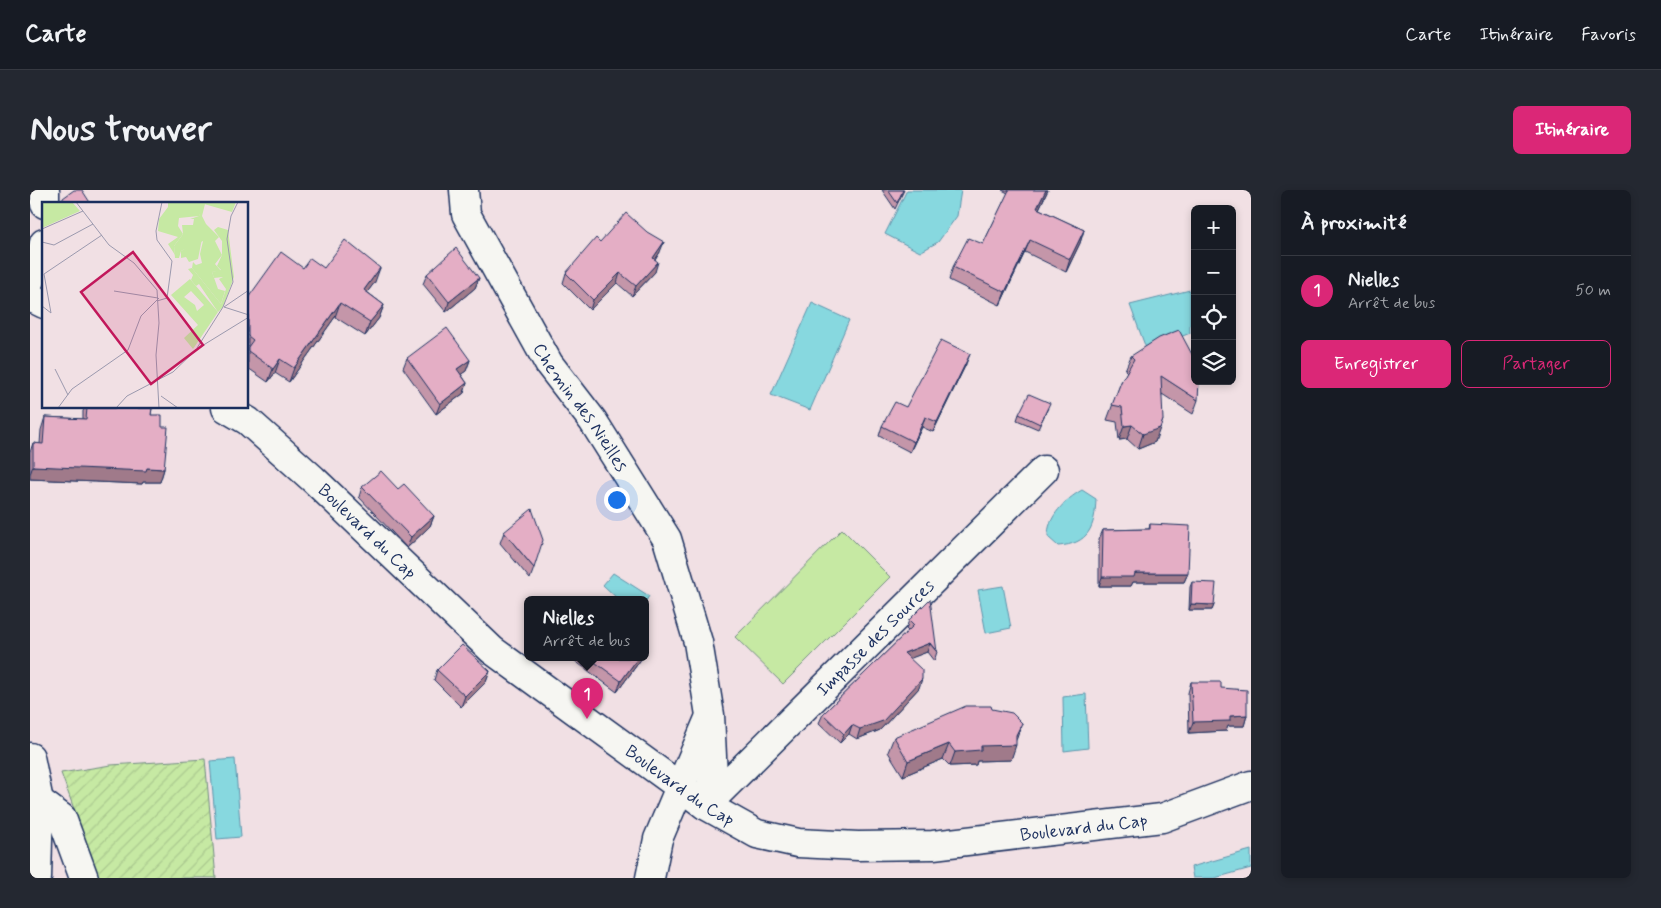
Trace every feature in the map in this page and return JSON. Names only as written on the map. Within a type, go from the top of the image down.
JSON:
[{"type":"street","name":"Chemin des Nieilles","points":[[464,190],[466,214],[549,364],[593,421],[667,539],[698,642],[710,715],[713,777],[705,805]]},
{"type":"street","points":[[30,280],[42,250]]},
{"type":"street","points":[[30,297],[42,303]]},
{"type":"street","name":"Boulevard du Cap","points":[[228,409],[248,421],[313,479],[492,650],[705,805],[757,834],[784,841],[858,846],[934,845],[1162,818],[1251,785]]},
{"type":"street","name":"Impasse des Sources","points":[[705,805],[1044,470]]},
{"type":"street","points":[[650,878],[658,839],[710,715]]},
{"type":"street","points":[[30,756],[39,801],[37,878]]},
{"type":"street","points":[[39,801],[62,818],[84,878]]},
{"type":"green space","points":[[842,529],[890,577],[783,684],[735,637]]},
{"type":"green space","points":[[205,759],[216,878],[99,878],[61,773],[111,765]]},
{"type":"water","points":[[907,190],[961,190],[957,216],[938,242],[920,252],[885,234]]},
{"type":"water","points":[[1190,290],[1190,333],[1147,351],[1130,305]]},
{"type":"water","points":[[812,303],[849,320],[810,410],[771,395]]},
{"type":"water","points":[[1082,490],[1096,499],[1092,526],[1083,538],[1077,542],[1058,546],[1048,537],[1051,522],[1059,509]]},
{"type":"water","points":[[613,573],[649,596],[615,596],[603,585]]},
{"type":"water","points":[[1003,586],[1011,628],[986,633],[978,590]]},
{"type":"water","points":[[1086,694],[1088,748],[1064,751],[1063,697]]},
{"type":"water","points":[[235,759],[241,837],[217,839],[210,761]]},
{"type":"water","points":[[1251,850],[1251,868],[1215,878],[1193,878],[1191,867]]},
{"type":"building","points":[[74,190],[82,190],[90,202],[63,202],[63,198]]},
{"type":"building","points":[[888,190],[903,190],[897,203]]},
{"type":"building","points":[[1009,190],[1046,190],[1037,208],[1084,230],[1070,259],[1030,240],[1005,292],[953,267],[968,238],[983,244]]},
{"type":"building","points":[[626,213],[647,232],[664,242],[653,258],[658,262],[636,286],[620,273],[593,300],[566,273],[596,238],[600,242]]},
{"type":"building","points":[[345,240],[380,268],[364,290],[384,305],[370,322],[340,303],[294,368],[280,359],[273,369],[249,352],[249,346],[253,340],[249,337],[249,297],[281,252],[303,268],[310,258],[324,268]]},
{"type":"building","points":[[456,248],[479,278],[449,302],[427,274]]},
{"type":"building","points":[[447,328],[470,360],[457,369],[467,383],[440,404],[407,358]]},
{"type":"building","points":[[1179,330],[1191,352],[1191,385],[1199,385],[1198,400],[1161,376],[1163,420],[1160,428],[1143,434],[1132,425],[1124,426],[1122,407],[1112,405],[1121,382],[1134,359],[1131,356],[1159,338]]},
{"type":"building","points":[[941,340],[970,354],[937,422],[925,417],[914,442],[882,426],[895,402],[906,407]]},
{"type":"building","points":[[1029,394],[1050,403],[1040,424],[1019,414]]},
{"type":"building","points":[[87,409],[152,409],[151,415],[162,415],[162,427],[168,427],[164,469],[147,468],[146,471],[33,466],[33,443],[43,444],[45,417],[86,419]]},
{"type":"building","points":[[381,471],[398,489],[404,484],[434,516],[411,537],[362,487]]},
{"type":"building","points":[[532,509],[543,540],[534,568],[504,532]]},
{"type":"building","points":[[1150,524],[1190,526],[1188,573],[1135,573],[1134,577],[1102,577],[1103,530],[1150,529]]},
{"type":"building","points":[[1192,582],[1216,583],[1214,605],[1191,604]]},
{"type":"building","points":[[930,599],[937,652],[930,643],[904,653],[922,670],[922,679],[883,721],[860,729],[852,725],[844,734],[823,714],[914,625],[909,620]]},
{"type":"building","points":[[462,645],[490,671],[465,696],[437,670]]},
{"type":"building","points":[[593,661],[636,661],[621,681]]},
{"type":"building","points":[[1191,682],[1221,682],[1221,688],[1247,690],[1247,715],[1230,716],[1230,721],[1193,722]]},
{"type":"building","points":[[966,706],[991,706],[992,709],[1012,713],[1022,723],[1016,735],[1016,745],[981,746],[981,750],[955,752],[949,744],[908,761],[894,737]]},
{"type":"place","name":"Nielles","points":[[587,719]]}]
